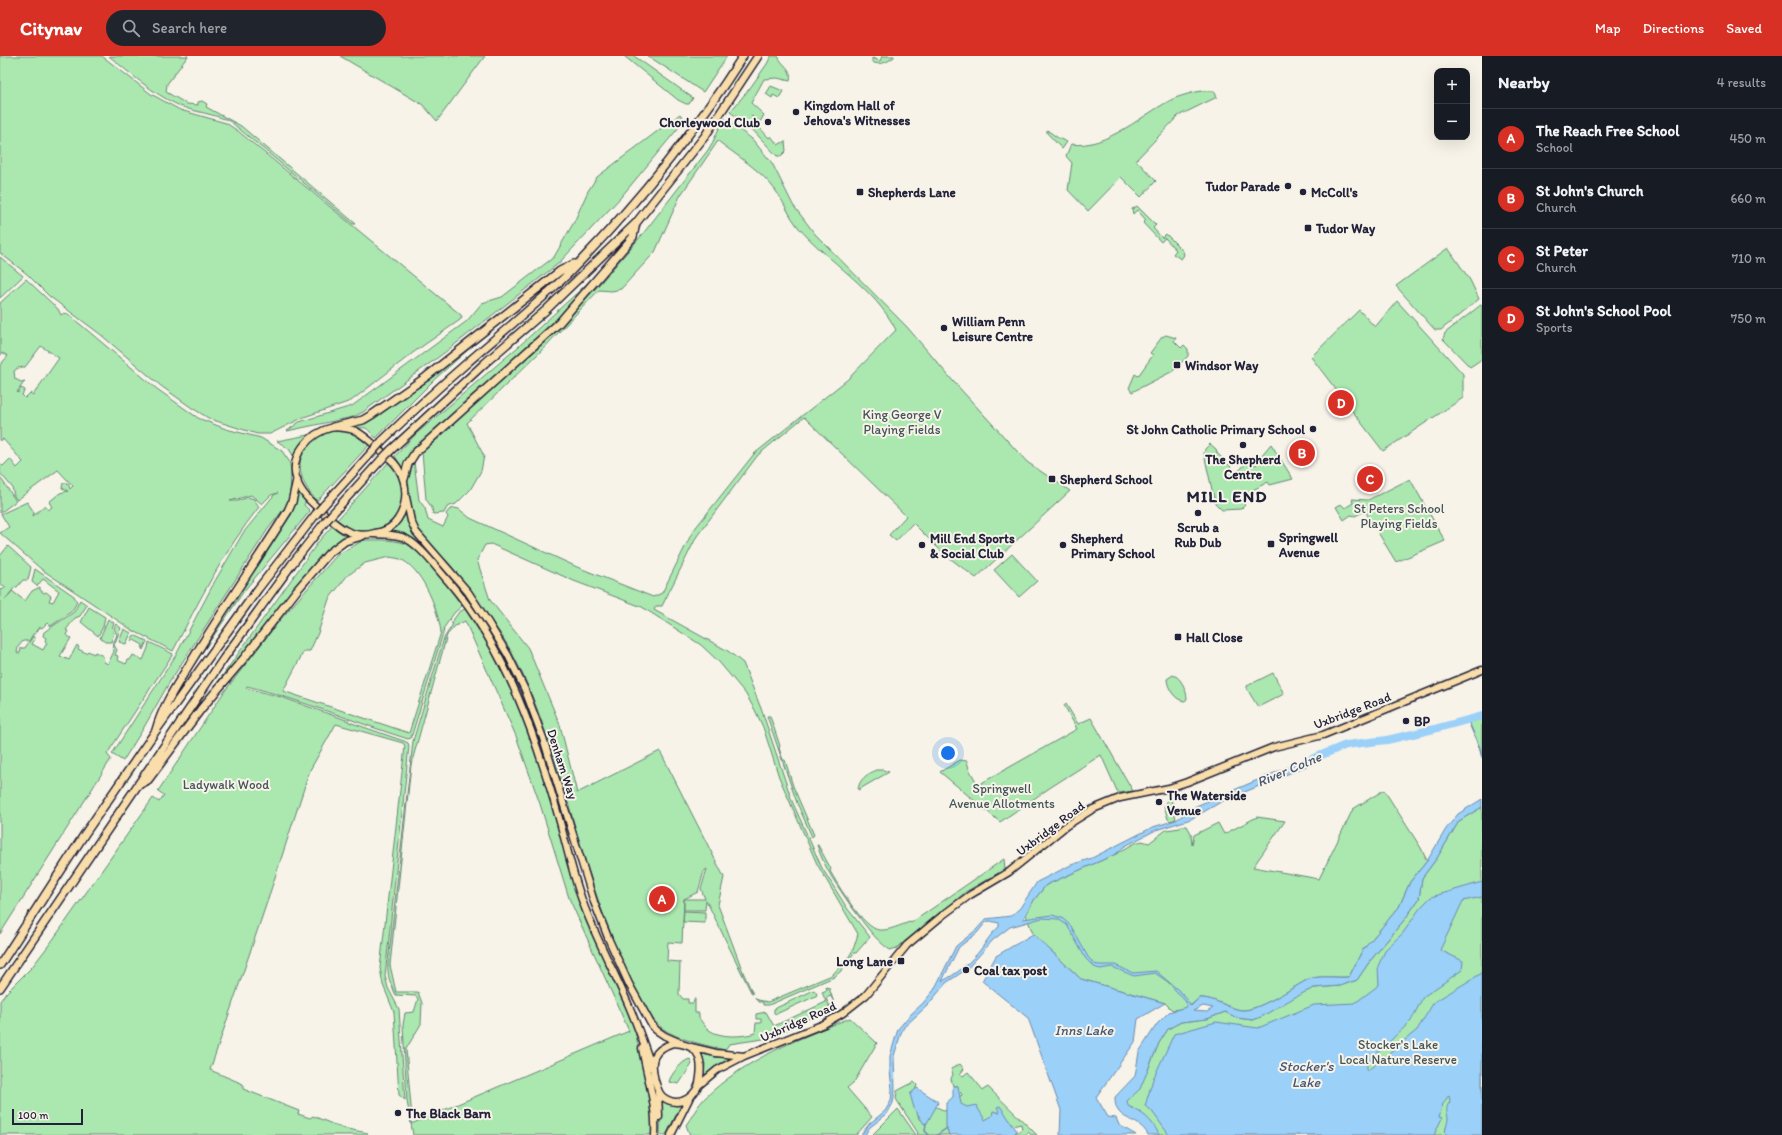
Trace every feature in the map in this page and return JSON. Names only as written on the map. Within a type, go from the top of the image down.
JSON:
[{"type":"highway","points":[[0,965],[84,835],[155,732],[258,589],[316,514],[382,441],[429,396],[527,311],[580,261],[631,207],[675,154],[714,101],[743,56]]},
{"type":"highway","points":[[0,988],[224,658],[269,595],[325,522],[391,450],[485,363],[545,312],[636,223],[679,170],[724,108],[758,56]]},
{"type":"highway","points":[[404,479],[408,464],[415,453],[536,344],[581,299],[632,237],[636,223]]},
{"type":"highway","points":[[333,428],[363,420],[373,414],[426,377],[560,271],[580,261]]},
{"type":"highway","points":[[155,732],[159,716],[186,669],[288,511],[292,502],[297,480]]},
{"type":"highway","points":[[137,786],[148,780],[202,709],[297,590],[329,553],[345,541],[362,536]]},
{"type":"main road","points":[[333,428],[344,428],[355,431],[364,436],[399,469],[404,479],[406,497],[398,520],[391,527],[374,534],[362,536],[352,534],[335,524],[302,491],[297,480],[297,462],[302,446],[317,433],[333,428]]},
{"type":"main road","name":"Denham Way","points":[[406,497],[410,521],[416,532],[468,592],[508,655],[534,712],[553,768],[594,902],[629,984],[653,1026],[665,1036],[681,1043]]},
{"type":"main road","name":"Denham Way","points":[[374,534],[396,535],[409,540],[432,563],[461,596],[494,648],[522,705],[543,763],[582,900],[639,1031],[652,1068]]},
{"type":"main road","name":"Uxbridge Road","points":[[699,1086],[717,1070],[744,1056],[824,1024],[843,1013],[866,995],[907,945],[943,915],[970,895],[1009,872],[1066,826],[1092,809],[1120,798],[1169,788],[1187,782],[1274,747],[1323,735],[1482,670]]},
{"type":"main road","points":[[639,1031],[654,1104],[656,1135]]},
{"type":"main road","points":[[656,1135],[659,1115],[658,1089],[652,1068],[654,1057],[659,1050],[673,1043],[681,1043],[691,1047],[696,1053],[700,1062],[701,1074],[699,1086],[689,1099],[671,1135]]},
{"type":"main road","name":"Uxbridge Road","points":[[691,1047],[716,1053],[744,1056]]},
{"type":"main road","points":[[658,1089],[663,1096],[672,1101],[689,1099]]},
{"type":"green space","points":[[0,56],[102,56],[151,94],[180,110],[226,123],[238,131],[462,317],[351,401],[304,417],[270,434],[257,434],[210,419],[161,386],[100,334],[49,296],[27,274],[0,253]]},
{"type":"green space","points":[[109,56],[188,56],[167,84],[166,92],[187,104],[198,105],[198,102],[202,101],[207,104],[206,107],[241,126],[356,224],[353,224],[231,122],[184,108],[168,100],[142,83]]},
{"type":"green space","points":[[340,56],[485,56],[437,121],[423,105]]},
{"type":"green space","points":[[624,56],[634,56],[693,98],[689,104],[678,100]]},
{"type":"green space","points":[[648,56],[727,56],[703,92]]},
{"type":"green space","points":[[771,56],[778,56],[789,70],[791,77],[790,81],[777,78],[764,79],[751,103],[764,115],[760,122],[750,115],[760,124],[759,127],[769,138],[771,136],[778,145],[785,141],[786,151],[781,156],[777,156],[748,125],[730,112],[750,88]]},
{"type":"green space","points":[[882,56],[894,57],[883,63],[878,64],[872,62],[872,58],[880,61]]},
{"type":"green space","points":[[771,86],[783,91],[779,98],[773,95],[772,98],[766,94]]},
{"type":"green space","points":[[1202,91],[1214,91],[1217,97],[1178,116],[1136,160],[1156,181],[1141,197],[1121,177],[1088,211],[1068,190],[1072,163],[1066,156],[1071,144],[1084,144],[1111,136],[1175,98]]},
{"type":"green space","points":[[680,114],[685,120],[621,197],[559,263],[444,353],[363,412],[353,417],[287,431],[299,422],[352,406],[467,321],[482,303],[502,297],[554,257],[574,222],[588,191],[597,177]]},
{"type":"green space","name":"King George V Playing Fields","points":[[724,118],[752,139],[772,163],[793,205],[815,234],[907,327],[953,381],[1027,462],[1070,491],[976,578],[943,553],[913,523],[896,541],[889,535],[906,516],[804,417],[758,455],[697,536],[662,606],[656,606],[654,610],[728,651],[743,663],[762,711],[792,801],[822,868],[847,908],[870,937],[834,977],[769,1005],[763,1005],[763,1002],[758,1002],[755,997],[758,1000],[768,1002],[832,975],[848,958],[853,950],[858,934],[817,864],[779,777],[763,727],[745,693],[719,662],[701,645],[642,607],[574,581],[491,544],[485,545],[477,560],[490,600],[528,648],[560,725],[577,793],[660,751],[724,877],[718,905],[743,972],[753,994],[706,900],[705,910],[684,910],[684,899],[682,943],[668,942],[667,961],[680,962],[679,994],[683,999],[688,999],[688,1003],[693,1003],[695,999],[695,1013],[699,1013],[699,1018],[709,1030],[725,1036],[738,1036],[755,1033],[756,1023],[761,1023],[761,1019],[756,1019],[756,1014],[766,1012],[774,1026],[826,1002],[822,992],[827,990],[826,987],[829,988],[834,1003],[831,996],[826,998],[829,1009],[770,1038],[729,1044],[725,1050],[692,1042],[668,1032],[656,1023],[640,1000],[624,966],[603,914],[553,754],[525,678],[502,636],[478,602],[453,568],[417,529],[410,509],[407,487],[408,472],[410,465],[414,462],[419,500],[425,508],[428,520],[443,527],[448,517],[446,514],[449,510],[454,508],[459,509],[470,518],[577,567],[653,597],[662,593],[693,531],[754,454],[848,379],[896,330],[887,315],[864,288],[810,240],[798,227],[770,183],[756,170],[718,141],[680,196],[655,252],[621,289],[612,291],[599,290],[540,352],[467,423],[484,456],[481,471],[470,490],[456,504],[447,507],[444,513],[433,514],[432,508],[426,499],[422,452],[479,399],[536,350],[596,288],[642,235],[708,150]],"holes":[[[707,869],[701,889],[705,899],[684,899],[698,892],[704,871]]]},
{"type":"green space","points":[[1047,130],[1058,138],[1067,142],[1062,149],[1047,133]]},
{"type":"green space","points":[[1137,206],[1156,225],[1153,228],[1162,238],[1166,234],[1183,251],[1184,255],[1181,259],[1173,254],[1176,250],[1165,238],[1161,242],[1143,223],[1146,220],[1137,210],[1133,214],[1132,209]]},
{"type":"green space","points":[[1448,248],[1470,280],[1479,299],[1441,330],[1435,330],[1396,286]]},
{"type":"green space","points":[[0,257],[23,276],[0,298]]},
{"type":"green space","points":[[593,278],[567,309],[538,338],[468,399],[411,453],[406,459],[403,469],[395,456],[416,434],[518,347]]},
{"type":"green space","points":[[26,279],[58,309],[61,315],[64,313],[68,314],[157,389],[198,418],[226,429],[261,438],[282,451],[289,461],[291,469],[290,497],[286,506],[268,529],[169,683],[123,761],[112,754],[176,655],[215,581],[243,533],[274,495],[278,493],[271,495],[262,504],[251,495],[230,501],[238,501],[248,497],[254,499],[259,507],[234,541],[223,559],[202,595],[173,651],[132,630],[41,569],[0,533],[9,527],[1,514],[27,502],[34,512],[33,516],[45,505],[48,510],[52,507],[49,502],[60,493],[68,491],[62,488],[63,483],[68,483],[70,489],[73,486],[58,470],[17,500],[14,496],[12,487],[0,473],[0,463],[3,466],[10,459],[17,468],[23,462],[3,439],[0,441],[0,365],[8,356],[2,353],[0,356],[0,303]],"holes":[[[41,346],[59,358],[33,395],[30,393],[25,398],[22,395],[25,390],[21,388],[18,393],[17,392],[25,381],[21,382],[15,379],[14,371],[18,368],[25,367]]]},
{"type":"green space","points":[[1397,301],[1463,374],[1463,398],[1383,451],[1311,357],[1359,310],[1375,327]]},
{"type":"green space","points":[[1482,304],[1482,359],[1470,367],[1443,339],[1445,333]]},
{"type":"green space","points":[[502,320],[436,378],[376,438],[367,429],[356,428],[353,426]]},
{"type":"green space","points":[[1166,335],[1176,338],[1174,341],[1181,348],[1184,345],[1188,349],[1188,356],[1173,371],[1132,392],[1129,388],[1135,374],[1138,376],[1153,355],[1150,353],[1162,337]]},
{"type":"green space","points":[[342,430],[353,433],[370,444],[317,501],[308,489],[302,477],[300,466],[302,455],[307,446],[315,438],[327,433]]},
{"type":"green space","points":[[308,435],[302,441],[294,457],[289,449],[277,441]]},
{"type":"green space","points":[[1210,444],[1237,473],[1246,463],[1256,465],[1262,459],[1260,457],[1271,444],[1293,479],[1270,485],[1268,482],[1251,491],[1241,501],[1245,505],[1241,509],[1222,510],[1215,503],[1204,454],[1205,449]]},
{"type":"green space","points":[[389,462],[399,474],[403,485],[401,507],[396,516],[388,524],[379,529],[368,532],[353,530],[337,520]]},
{"type":"green space","points":[[0,477],[16,501],[0,513]]},
{"type":"green space","name":"St Peters School Playing Fields","points":[[1410,479],[1445,541],[1396,562],[1365,511],[1355,516],[1351,515],[1344,520],[1336,507],[1341,504],[1345,508],[1353,503],[1352,499],[1368,500]]},
{"type":"green space","points":[[299,491],[306,501],[304,505],[310,511],[244,591],[187,675],[214,628],[289,516],[294,507]]},
{"type":"green space","points":[[406,512],[417,539],[415,541],[387,533],[400,522]]},
{"type":"green space","points":[[332,526],[341,533],[351,536],[340,542],[189,722],[319,541]]},
{"type":"green space","name":"Ladywalk Wood","points":[[364,540],[393,541],[410,545],[429,563],[462,606],[454,613],[443,629],[444,630],[411,738],[408,739],[368,726],[308,704],[247,686],[246,688],[281,697],[408,743],[409,746],[385,976],[388,988],[399,1009],[405,1100],[399,1095],[394,1012],[383,985],[380,968],[405,746],[403,743],[336,724],[310,770],[210,1070],[243,1084],[243,1089],[299,1111],[298,1114],[310,1118],[313,1116],[342,1128],[368,1133],[366,1135],[0,1135],[0,1001],[32,967],[52,941],[153,798],[159,802],[164,795],[158,791],[224,692],[280,620],[337,555]],"holes":[[[389,557],[402,560],[418,574],[429,593],[437,613],[441,632],[409,733],[283,691],[304,651],[310,651],[318,633],[329,599],[347,576],[365,563]]]},
{"type":"green space","points":[[8,546],[31,567],[28,580],[23,580],[17,587],[15,587],[5,600],[12,591],[25,601],[32,591],[40,587],[40,590],[51,596],[49,601],[53,602],[59,591],[43,579],[37,586],[32,582],[35,569],[74,596],[77,602],[72,611],[51,626],[47,623],[42,628],[40,627],[29,641],[23,641],[18,647],[17,653],[20,653],[21,648],[25,648],[33,636],[35,639],[32,644],[43,650],[47,643],[45,641],[46,638],[43,636],[44,632],[74,612],[80,600],[87,605],[80,616],[75,618],[66,630],[68,631],[66,635],[71,638],[60,656],[69,660],[77,645],[79,647],[78,649],[86,653],[88,651],[94,654],[95,652],[103,656],[104,662],[108,664],[114,651],[113,644],[117,635],[114,628],[116,624],[121,628],[114,645],[117,650],[115,655],[118,656],[117,660],[126,664],[133,655],[143,660],[149,642],[173,654],[107,754],[111,759],[0,934],[0,589],[2,590],[6,587],[0,584],[0,556]]},
{"type":"green space","points":[[1012,554],[1037,581],[1019,597],[994,570]]},
{"type":"green space","points":[[89,607],[105,617],[103,627],[98,636],[81,622]]},
{"type":"green space","points":[[465,609],[490,648],[518,704],[535,750],[581,903],[635,1031],[652,1108],[652,1135],[413,1135],[411,1124],[407,1101],[403,1025],[405,1013],[414,1012],[418,999],[416,996],[396,995],[389,979],[388,963],[413,741],[444,638],[453,624],[451,623],[459,612]],"holes":[[[465,621],[516,736],[540,804],[569,898],[629,1031],[411,1124],[412,1118],[406,1049],[421,1024],[422,1003],[418,992],[396,992],[390,965],[411,765],[447,635],[455,626]]]},
{"type":"green space","points":[[108,619],[114,623],[112,628],[114,633],[111,642],[105,642],[100,638]]},
{"type":"green space","points":[[124,629],[131,633],[126,644],[119,642]]},
{"type":"green space","points":[[134,635],[147,641],[143,650],[143,645],[134,640],[131,641]]},
{"type":"green space","points":[[1273,673],[1284,694],[1258,707],[1247,689],[1247,686]]},
{"type":"green space","points":[[1173,675],[1179,678],[1185,688],[1187,699],[1185,701],[1178,699],[1170,689],[1167,679]]},
{"type":"green space","name":"Springwell Avenue Allotments","points":[[1066,704],[1078,724],[1091,718],[1133,791],[1118,793],[1101,755],[1000,822],[940,772],[960,760],[967,761],[969,769],[978,785],[1077,729],[1064,705]]},
{"type":"green space","points":[[767,716],[770,716],[783,760],[785,760],[793,786],[814,835],[812,837],[797,803]]},
{"type":"green space","points":[[1482,716],[1482,757],[1469,723],[1470,719]]},
{"type":"green space","points":[[877,770],[889,772],[858,790],[864,777]]},
{"type":"green space","points":[[1384,790],[1421,848],[1427,861],[1410,882],[1399,907],[1362,951],[1349,977],[1324,977],[1309,979],[1275,998],[1248,1010],[1236,1009],[1213,1000],[1199,998],[1188,1008],[1172,1010],[1165,1003],[1081,979],[1033,934],[1026,915],[1034,900],[1046,885],[1116,854],[1135,843],[1142,841],[1149,843],[1166,830],[1180,828],[1181,826],[1187,826],[1191,833],[1192,844],[1194,835],[1218,823],[1224,834],[1257,817],[1285,821],[1253,867],[1319,879],[1353,809]]},
{"type":"green space","points":[[1171,799],[1176,819],[1170,821],[1164,806],[1167,805],[1166,801]]},
{"type":"green space","name":"Stocker's Lake","points":[[1482,807],[1482,1135],[1153,1135],[1124,1110],[1123,1097],[1148,1070],[1159,1043],[1168,1029],[1181,1022],[1207,1019],[1225,1012],[1237,1018],[1253,1020],[1261,1017],[1297,995],[1314,988],[1340,986],[1357,980],[1370,961],[1405,919],[1419,899],[1422,878],[1437,858],[1459,821]]},
{"type":"green space","points":[[817,845],[831,869],[830,871],[852,905],[866,922],[879,930],[887,930],[910,922],[911,923],[1004,859],[1005,869],[967,891],[897,948],[890,950],[884,946],[864,924],[851,906],[827,869]]},
{"type":"green space","points":[[684,911],[705,912],[705,923],[683,922]]},
{"type":"green space","points":[[814,990],[817,994],[816,996],[776,1014],[774,1013],[774,1009]]},
{"type":"green space","points":[[834,1003],[833,1011],[830,1008],[830,1005]]},
{"type":"green space","points":[[850,1018],[877,1043],[854,1082],[847,1088],[872,1117],[856,1135],[690,1135],[686,1125],[699,1105],[720,1085],[737,1072],[773,1051]]},
{"type":"green space","points":[[701,1052],[716,1057],[731,1058],[719,1064],[704,1076],[705,1064]]},
{"type":"green space","points":[[690,1059],[692,1064],[679,1084],[669,1082],[677,1068]]},
{"type":"green space","points":[[960,1064],[964,1069],[960,1074],[963,1076],[968,1072],[983,1090],[988,1087],[1037,1135],[1031,1135],[1028,1132],[1026,1135],[1013,1135],[1022,1129],[1021,1124],[1012,1126],[985,1122],[960,1106],[957,1098],[962,1095],[956,1089],[958,1086],[953,1086],[951,1079],[953,1074],[951,1069]]},
{"type":"green space","points":[[914,1082],[917,1085],[913,1096],[919,1119],[926,1121],[934,1106],[948,1112],[952,1135],[917,1135],[918,1133],[896,1099],[897,1091]]},
{"type":"green space","points":[[661,1100],[672,1104],[681,1105],[666,1135],[660,1135]]},
{"type":"green space","points":[[898,1109],[916,1135],[872,1135]]},
{"type":"water","points":[[1317,755],[1316,762],[1221,802],[1191,819],[1156,830],[1125,846],[1116,854],[1046,885],[1034,900],[1023,919],[1052,915],[1062,918],[1071,926],[1088,957],[1094,964],[1115,965],[1133,973],[1156,971],[1184,995],[1191,1006],[1199,998],[1203,998],[1213,1000],[1236,1009],[1248,1010],[1275,998],[1309,979],[1324,977],[1349,977],[1362,951],[1399,907],[1410,882],[1427,861],[1446,829],[1458,814],[1482,799],[1482,807],[1459,821],[1437,858],[1422,878],[1419,899],[1405,919],[1370,961],[1357,980],[1340,986],[1314,988],[1253,1020],[1237,1018],[1225,1012],[1207,1019],[1181,1022],[1168,1029],[1159,1043],[1140,1089],[1127,1101],[1128,1106],[1138,1111],[1154,1125],[1159,1135],[1148,1135],[1138,1124],[1122,1115],[1118,1111],[1115,1097],[1135,1076],[1139,1052],[1157,1024],[1169,1012],[1186,1007],[1186,1002],[1168,982],[1155,973],[1134,976],[1112,967],[1100,969],[1094,967],[1086,959],[1067,925],[1058,919],[1042,918],[1010,927],[993,940],[967,969],[946,983],[928,1005],[904,1027],[894,1056],[895,1090],[893,1103],[887,1114],[869,1128],[865,1135],[861,1135],[869,1124],[885,1111],[891,1101],[892,1089],[890,1056],[898,1029],[934,990],[956,946],[976,930],[986,919],[1011,916],[1020,908],[1037,882],[1071,865],[1092,858],[1153,827],[1176,820],[1196,806]],"holes":[[[990,921],[999,923],[999,927],[991,934],[977,954],[968,963],[953,975],[942,981],[959,947],[977,933],[986,922]],[[1203,1006],[1213,1008],[1207,1012],[1193,1011]]]},
{"type":"water","name":"Stocker's Lake","points":[[1482,882],[1482,897],[1463,901],[1440,950],[1463,961],[1462,970],[1423,997],[1411,1021],[1367,1063],[1367,1071],[1417,1030],[1434,1002],[1482,973],[1482,1135],[1446,1135],[1445,1130],[1448,1118],[1447,1108],[1450,1102],[1449,1095],[1443,1104],[1439,1117],[1442,1118],[1434,1135],[1169,1135],[1151,1110],[1145,1106],[1153,1079],[1174,1034],[1216,1022],[1258,1028],[1314,1005],[1355,1003],[1379,985],[1378,966],[1386,949],[1403,933],[1420,908],[1431,897]]},
{"type":"water","name":"Inns Lake","points":[[1033,934],[1081,979],[1165,1003],[1138,1019],[1135,1042],[1096,1097],[1108,1117],[1116,1118],[1119,1125],[1136,1135],[1060,1135],[1061,1110],[1028,1018],[982,981],[996,956]]},
{"type":"water","points":[[953,1086],[958,1086],[961,1104],[967,1107],[976,1105],[985,1120],[992,1116],[993,1111],[1000,1113],[997,1107],[1000,1106],[1017,1131],[1013,1135],[949,1135],[946,1127],[946,1103],[953,1097]]},
{"type":"water","points":[[917,1088],[938,1103],[927,1123],[924,1124],[914,1108],[910,1094]]},
{"type":"waterway","name":"River Colne","points":[[1307,761],[1346,745],[1387,740],[1482,716]]},
{"type":"waterway","points":[[1470,719],[1469,723],[1482,757]]},
{"type":"waterway","points":[[926,1123],[925,1131],[929,1135]]},
{"type":"waterway","points":[[937,1135],[947,1128]]},
{"type":"place","name":"Kingdom Hall of Jehova's Witnesses","points":[[796,112]]},
{"type":"place","name":"Chorleywood Club","points":[[768,122]]},
{"type":"place","name":"Tudor Parade","points":[[1288,186]]},
{"type":"place","name":"Shepherds Lane","points":[[860,192]]},
{"type":"place","name":"McColl's","points":[[1303,192]]},
{"type":"place","name":"Tudor Way","points":[[1308,228]]},
{"type":"place","name":"William Penn Leisure Centre","points":[[944,328]]},
{"type":"place","name":"Windsor Way","points":[[1177,365]]},
{"type":"place","name":"St John's School Pool","points":[[1341,403]]},
{"type":"place","name":"St John Catholic Primary School","points":[[1313,429]]},
{"type":"place","name":"The Shepherd Centre","points":[[1243,445]]},
{"type":"place","name":"St John's Church","points":[[1302,453]]},
{"type":"place","name":"Shepherd School","points":[[1052,479]]},
{"type":"place","name":"St Peter","points":[[1370,479]]},
{"type":"place","name":"Scrub a Rub Dub","points":[[1198,513]]},
{"type":"place","name":"Springwell Avenue","points":[[1271,544]]},
{"type":"place","name":"Mill End Sports & Social Club","points":[[922,545]]},
{"type":"place","name":"Shepherd Primary School","points":[[1063,545]]},
{"type":"place","name":"Hall Close","points":[[1178,637]]},
{"type":"place","name":"BP","points":[[1406,721]]},
{"type":"place","name":"The Waterside Venue","points":[[1159,802]]},
{"type":"place","name":"The Reach Free School","points":[[662,899]]},
{"type":"place","name":"Long Lane","points":[[901,961]]},
{"type":"place","name":"Coal tax post","points":[[966,970]]},
{"type":"place","name":"The Black Barn","points":[[398,1113]]},
{"type":"district","name":"MILL END","points":[[1227,496]]},
{"type":"park label","name":"Stocker's Lake Local Nature Reserve","points":[[1398,1052]]}]
